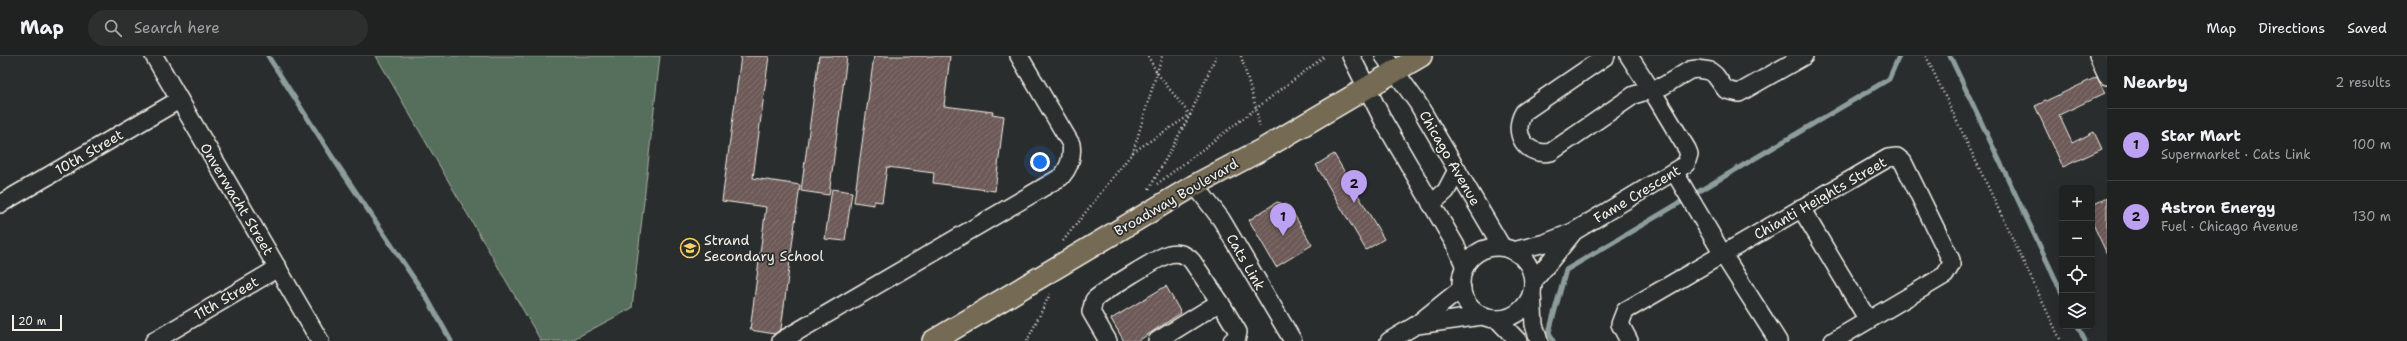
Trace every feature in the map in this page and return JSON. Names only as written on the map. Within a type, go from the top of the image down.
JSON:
[{"type":"main road","name":"Broadway Boulevard","points":[[933,341],[958,333],[1066,262],[1154,198],[1195,185],[1263,149],[1367,88],[1390,63],[1421,56]]},
{"type":"street","name":"Onverwacht Street","points":[[154,56],[320,341]]},
{"type":"street","points":[[781,341],[1066,172],[1072,152],[1071,144],[1019,56]]},
{"type":"street","points":[[1351,56],[1384,122],[1456,246],[1465,267],[1462,288],[1468,304],[1490,317],[1518,341]]},
{"type":"street","points":[[1606,56],[1524,112],[1518,125],[1518,132],[1534,158],[1551,152],[1634,95],[1650,90],[1697,69],[1710,72],[1715,75],[1726,90],[1739,93],[1804,56]]},
{"type":"street","points":[[1629,56],[1650,90]]},
{"type":"street","points":[[2098,56],[2107,76]]},
{"type":"street","name":"Chicago Avenue","points":[[1390,63],[1508,249]]},
{"type":"street","name":"Fame Crescent","points":[[1508,249],[1545,243],[1573,232],[1676,173],[1686,164],[1689,154],[1687,149],[1650,90]]},
{"type":"street","name":"10th Street","points":[[0,204],[179,100]]},
{"type":"street","name":"Chianti Heights Street","points":[[1629,341],[1620,324],[1625,311],[1722,253],[1888,158],[1897,157],[1903,162],[1951,260],[1951,265],[1945,275],[1833,341]]},
{"type":"street","points":[[1431,204],[1446,190],[1457,170]]},
{"type":"street","points":[[1676,173],[1722,253],[1778,341]]},
{"type":"street","name":"Cats Link","points":[[1195,185],[1221,219],[1293,341]]},
{"type":"street","points":[[1801,208],[1868,320]]},
{"type":"street","name":"Fame Crescent","points":[[1533,288],[1573,232]]},
{"type":"street","points":[[1465,267],[1480,251],[1508,249],[1526,262],[1532,271],[1534,325],[1539,341]]},
{"type":"street","points":[[1108,341],[1091,312],[1094,300],[1168,255],[1180,254],[1187,256],[1220,302],[1235,336]]},
{"type":"street","name":"11th Street","points":[[154,341],[278,268]]},
{"type":"street","points":[[1389,341],[1416,325],[1462,288]]},
{"type":"street","points":[[1416,325],[1515,315],[1528,302],[1533,288]]},
{"type":"street","points":[[1157,341],[1220,302]]},
{"type":"path","points":[[1148,56],[1157,73],[1190,115]]},
{"type":"path","points":[[1133,152],[1162,56]]},
{"type":"path","points":[[1154,198],[1216,56]]},
{"type":"path","points":[[1241,56],[1256,108],[1263,149]]},
{"type":"path","points":[[1154,198],[1256,108],[1325,56]]},
{"type":"path","points":[[1926,56],[2061,341]]},
{"type":"path","points":[[1066,262],[1062,242],[1133,152],[1190,115]]},
{"type":"path","points":[[1028,341],[1053,288]]},
{"type":"green space","points":[[376,56],[660,56],[632,308],[570,341],[541,341]]},
{"type":"building","points":[[741,56],[769,56],[753,178],[800,185],[781,329],[775,334],[750,330],[766,207],[722,201]]},
{"type":"building","points":[[819,56],[847,56],[829,195],[801,191]]},
{"type":"building","points":[[874,56],[950,56],[944,106],[993,112],[992,114],[1004,116],[995,191],[933,183],[934,173],[887,167],[882,202],[874,201],[874,205],[854,202]]},
{"type":"building","points":[[2097,77],[2105,93],[2059,115],[2072,143],[2094,132],[2102,149],[2063,167],[2035,106]]},
{"type":"building","points":[[1334,154],[1384,239],[1366,250],[1316,165]]},
{"type":"building","points":[[832,189],[852,192],[845,241],[825,239]]},
{"type":"building","points":[[2107,198],[2107,254],[2095,228],[2095,204]]},
{"type":"building","points":[[1277,202],[1289,206],[1312,245],[1276,267],[1249,220]]},
{"type":"building","points":[[1166,286],[1181,313],[1138,341],[1124,341],[1111,319]]},
{"type":"waterway","points":[[268,56],[333,158],[427,298],[451,341]]},
{"type":"waterway","points":[[1553,341],[1549,332],[1566,270],[1889,79],[1899,56]]},
{"type":"waterway","points":[[1950,56],[2059,287]]},
{"type":"waterway","points":[[2079,329],[2085,341]]},
{"type":"place","name":"Astron Energy","points":[[1354,203]]},
{"type":"place","name":"Star Mart","points":[[1283,236]]},
{"type":"place","name":"Strand Secondary School","points":[[690,248]]}]
